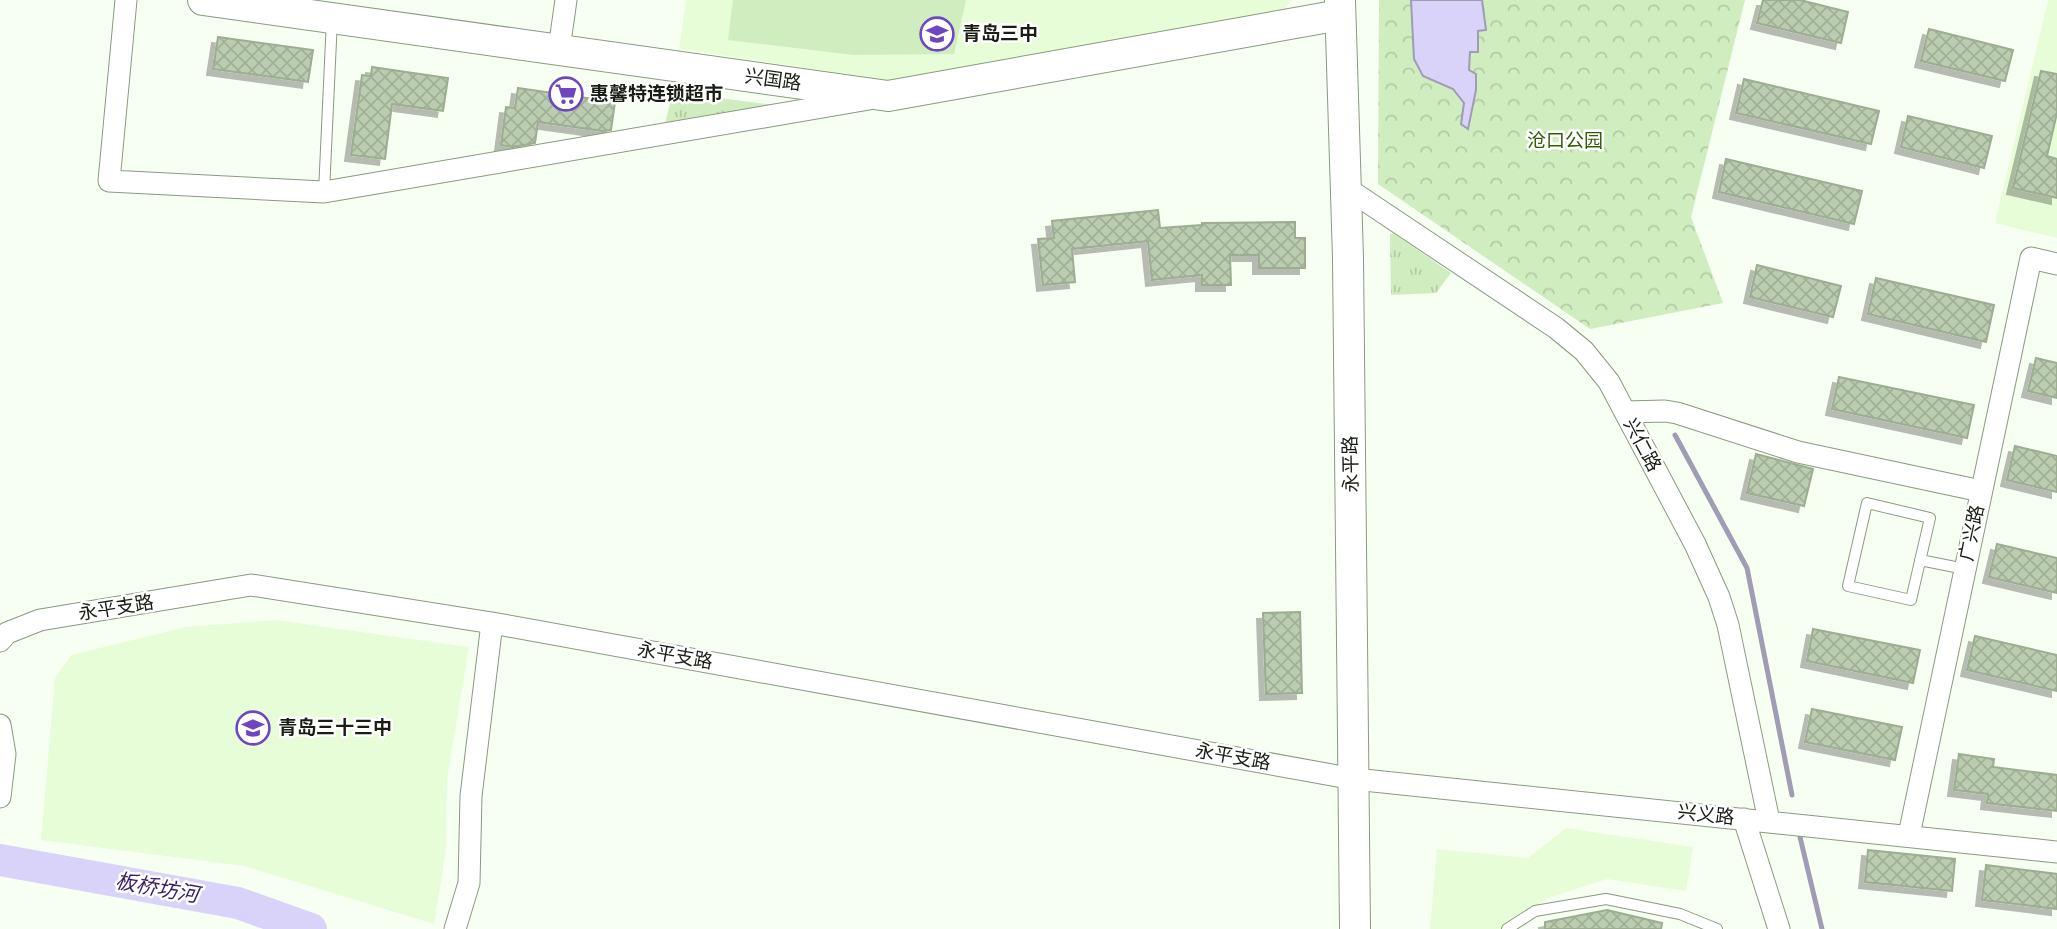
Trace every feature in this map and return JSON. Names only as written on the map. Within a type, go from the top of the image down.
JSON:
[{"type":"street","points":[[126,0],[108,181],[324,192],[888,96]]},
{"type":"street","name":"兴国路","points":[[203,0],[888,96],[1340,8]]},
{"type":"street","points":[[559,49],[566,0]]},
{"type":"street","name":"永平路","points":[[1340,8],[1348,258],[1355,929]]},
{"type":"street","name":"兴仁路","points":[[1345,187],[1556,328],[1584,351],[1609,382],[1695,544],[1719,597],[1728,625],[1769,821]]},
{"type":"street","name":"广兴路","points":[[1909,835],[2031,258],[2057,264]]},
{"type":"street","points":[[1625,412],[1677,413],[1798,452],[1982,491]]},
{"type":"street","name":"永平支路","points":[[0,641],[7,633],[40,620],[251,585],[492,623],[1354,779]]},
{"type":"street","points":[[455,929],[469,883],[471,796],[492,623]]},
{"type":"street","points":[[0,725],[5,754],[0,797]]},
{"type":"street","name":"兴义路","points":[[1354,779],[2057,852]]},
{"type":"street","points":[[1744,819],[1779,929]]},
{"type":"lane","points":[[324,192],[332,16]]},
{"type":"lane","points":[[1867,503],[1930,518],[1920,560],[1911,600],[1849,586],[1867,503]]},
{"type":"lane","points":[[1920,560],[1965,569]]},
{"type":"lane","points":[[1507,929],[1535,911],[1606,899],[1679,914],[1717,929]]},
{"type":"shaded area","name":"青岛三中","points":[[686,0],[1291,0],[1278,20],[908,83],[679,49]]},
{"type":"shaded area","points":[[1411,0],[1482,0],[1486,30],[1478,31],[1478,52],[1470,52],[1469,70],[1476,74],[1476,90],[1468,129],[1461,124],[1464,103],[1453,89],[1423,76],[1414,59]]},
{"type":"shaded area","points":[[2048,0],[2057,0],[2057,238],[1995,223]]},
{"type":"shaded area","name":"青岛三十三中","points":[[275,620],[469,647],[447,779],[446,850],[434,924],[244,866],[41,840],[55,678],[71,655],[186,627]]},
{"type":"shaded area","points":[[1566,828],[1693,847],[1686,891],[1607,879],[1545,899],[1510,929],[1430,929],[1437,849],[1528,858]]},
{"type":"green space","points":[[733,0],[966,0],[954,54],[854,55],[728,40]]},
{"type":"green space","name":"沧口公园","points":[[1379,0],[1745,0],[1691,217],[1723,303],[1590,329],[1378,184]]},
{"type":"green space","points":[[673,92],[774,105],[664,127]]},
{"type":"green space","points":[[1393,233],[1451,273],[1436,293],[1391,295],[1390,234]]},
{"type":"building","points":[[1763,0],[1800,0],[1848,12],[1841,43],[1757,23]]},
{"type":"building","points":[[1929,29],[2013,50],[2005,81],[1921,61]]},
{"type":"building","points":[[218,37],[313,50],[308,82],[213,69]]},
{"type":"building","points":[[372,67],[448,78],[443,111],[392,104],[385,159],[351,155],[362,75],[371,76]]},
{"type":"building","points":[[2041,71],[2057,74],[2057,113],[2047,156],[2057,159],[2057,198],[2013,188]]},
{"type":"building","points":[[1744,79],[1879,111],[1871,144],[1736,113]]},
{"type":"building","points":[[518,88],[615,102],[611,130],[538,122],[535,143],[512,147],[501,145],[506,107],[515,108]]},
{"type":"building","points":[[1908,116],[1992,136],[1984,168],[1901,147]]},
{"type":"building","points":[[1726,159],[1862,191],[1854,224],[1719,192]]},
{"type":"building","points":[[1158,210],[1160,228],[1202,223],[1295,222],[1295,238],[1305,238],[1305,268],[1259,268],[1259,255],[1230,255],[1231,285],[1202,285],[1202,275],[1152,280],[1148,241],[1072,249],[1075,282],[1043,285],[1038,239],[1054,238],[1052,221]]},
{"type":"building","points":[[1757,265],[1841,286],[1833,317],[1750,297]]},
{"type":"building","points":[[1876,278],[1994,305],[1986,342],[1868,314]]},
{"type":"building","points":[[2036,358],[2057,363],[2057,398],[2028,391]]},
{"type":"building","points":[[1839,377],[1974,405],[1967,438],[1832,409]]},
{"type":"building","points":[[2015,446],[2057,456],[2057,492],[2007,480]]},
{"type":"building","points":[[1756,454],[1813,469],[1804,506],[1747,493]]},
{"type":"building","points":[[1997,544],[2057,558],[2057,593],[1989,577]]},
{"type":"building","points":[[1300,612],[1302,693],[1266,694],[1263,613]]},
{"type":"building","points":[[1813,629],[1920,650],[1913,683],[1807,661]]},
{"type":"building","points":[[1975,636],[2057,655],[2057,691],[1967,670]]},
{"type":"building","points":[[1812,709],[1902,727],[1895,760],[1805,742]]},
{"type":"building","points":[[1959,754],[1994,759],[1993,767],[2057,775],[2057,811],[1987,803],[1988,794],[1954,790]]},
{"type":"building","points":[[1868,850],[1955,859],[1952,891],[1865,882]]},
{"type":"building","points":[[1986,865],[2057,874],[2057,909],[1982,900]]},
{"type":"building","points":[[1607,910],[1662,923],[1661,929],[1545,929],[1545,922]]},
{"type":"waterway","points":[[1675,435],[1747,568],[1792,795]]},
{"type":"waterway","points":[[1800,837],[1822,929]]},
{"type":"waterway","name":"板桥坊河","points":[[0,860],[238,903],[311,929]]},
{"type":"place","name":"青岛三中","points":[[937,34]]},
{"type":"place","name":"惠馨特连锁超市","points":[[566,94]]},
{"type":"place","name":"青岛三十三中","points":[[253,728]]}]
